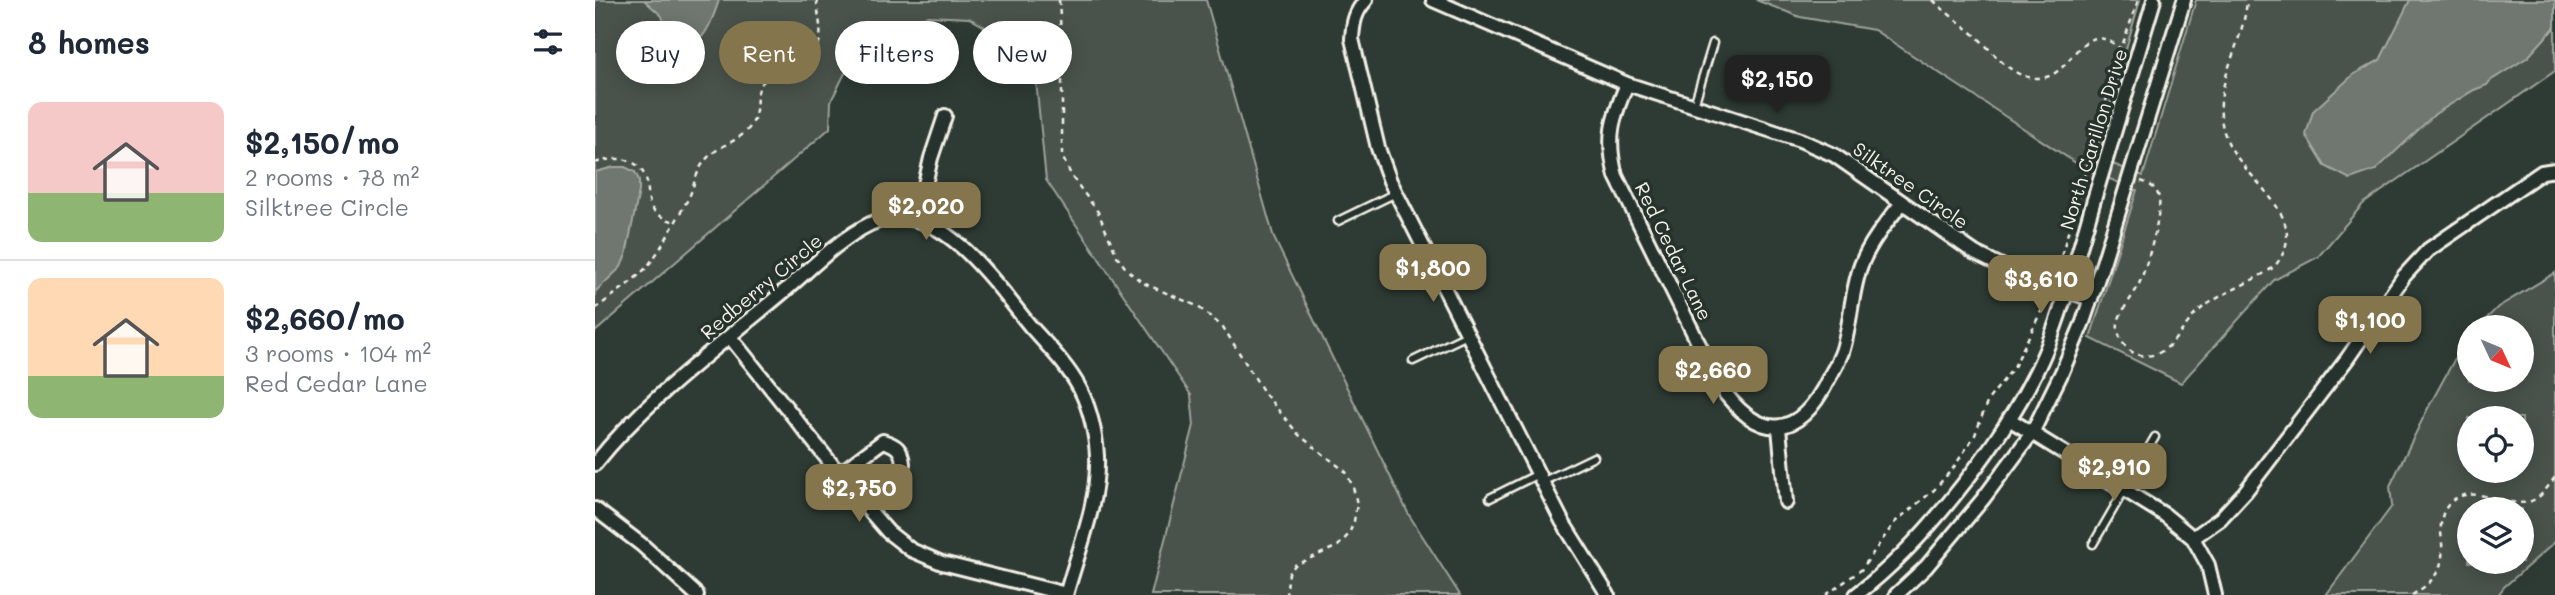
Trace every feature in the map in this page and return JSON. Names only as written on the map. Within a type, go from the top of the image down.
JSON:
[{"type":"street","points":[[1366,0],[1357,10],[1352,39],[1378,148],[1396,193],[1562,521],[1608,595]]},
{"type":"street","name":"Silktree Circle","points":[[1433,0],[1627,84],[1800,139],[1834,155],[1975,253],[2016,273],[2091,299]]},
{"type":"street","name":"North Carillon Drive","points":[[1856,595],[1923,532],[1966,480],[2010,419],[2047,347],[2067,291],[2154,0]]},
{"type":"street","points":[[1896,595],[1935,557],[1983,499],[2032,433],[2062,372],[2091,299],[2184,0]]},
{"type":"street","name":"Red Cedar Lane","points":[[1627,84],[1612,117],[1611,158],[1616,176],[1719,385],[1733,404],[1752,419],[1766,426],[1779,428]]},
{"type":"street","points":[[917,220],[931,158],[945,116]]},
{"type":"street","points":[[2193,538],[2220,519],[2245,492],[2347,359],[2404,276],[2428,250],[2542,172],[2555,170]]},
{"type":"street","points":[[1786,502],[1779,428],[1808,413],[1818,400],[1842,353],[1861,265],[1875,237],[1902,203]]},
{"type":"street","name":"Redberry Circle","points":[[595,464],[646,410],[839,245],[870,224],[897,217],[917,220],[933,226],[969,252],[1060,360],[1080,389],[1092,424],[1096,489],[1066,594]]},
{"type":"street","points":[[730,338],[861,501],[888,532],[911,550],[942,563],[1066,594]]},
{"type":"street","points":[[2010,419],[2165,515],[2193,538],[2208,565],[2215,595]]},
{"type":"street","points":[[839,474],[883,441],[896,445],[902,455],[903,464],[891,479],[861,501]]},
{"type":"street","points":[[595,509],[642,545],[697,595]]},
{"type":"lane","points":[[1695,106],[1713,43]]},
{"type":"lane","points":[[1338,221],[1396,193]]},
{"type":"lane","points":[[1413,361],[1467,335]]},
{"type":"lane","points":[[2093,544],[2126,491],[2155,436]]},
{"type":"lane","points":[[1490,498],[1594,457]]},
{"type":"path","points":[[595,309],[622,290],[658,252],[688,199],[702,163],[713,152],[744,134],[751,126],[758,114],[759,89],[764,81],[808,55],[818,44],[820,30],[817,0]]},
{"type":"path","points":[[1059,0],[1062,156],[1072,177],[1098,212],[1118,256],[1127,270],[1143,283],[1197,306],[1223,327],[1265,394],[1299,435],[1346,472],[1353,487],[1357,504],[1355,521],[1349,534],[1338,546],[1295,565],[1289,573],[1286,595]]},
{"type":"path","points":[[1933,0],[2015,72],[2036,78],[2054,75],[2086,40],[2101,39],[2114,43],[2121,49]]},
{"type":"path","points":[[2059,267],[2121,49],[2139,0]]},
{"type":"path","points":[[2138,180],[2155,188],[2159,197],[2159,209],[2144,272],[2118,323],[2121,338],[2129,351],[2151,356],[2163,351],[2201,309],[2274,267],[2282,258],[2287,244],[2287,227],[2281,209],[2243,166],[2227,141],[2221,123],[2221,93],[2246,15],[2247,0]]},
{"type":"path","points":[[595,163],[625,158],[639,166],[646,180],[650,206],[657,215],[674,222]]},
{"type":"path","points":[[1826,595],[1861,570],[1895,522],[1934,490],[1954,467],[1980,426],[1988,400],[2014,367],[2047,300]]},
{"type":"path","points":[[1980,426],[1986,429]]},
{"type":"path","points":[[2412,595],[2426,587],[2438,575],[2443,557],[2442,522],[2444,511],[2451,501],[2470,495],[2523,503],[2537,498],[2555,477]]},
{"type":"shaded area","points":[[595,0],[1206,0],[1274,238],[1409,515],[1460,595],[1151,595],[1194,425],[1191,395],[1046,180],[1036,84],[1072,84],[1072,21],[974,21],[969,18],[928,16],[908,21],[835,21],[835,84],[840,84],[831,101],[830,128],[595,332]]},
{"type":"shaded area","points":[[644,0],[719,0],[705,33],[705,21],[664,21],[662,16]]},
{"type":"shaded area","points":[[1756,0],[2140,0],[2095,157],[2143,176],[2196,0],[2555,0],[2555,71],[2363,204],[2318,257],[2274,280],[2181,383],[2090,338],[2137,190],[2085,169],[1874,30],[1800,17]]},
{"type":"shaded area","points":[[2410,0],[2555,0],[2555,27],[2528,57],[2487,85],[2435,114],[2376,170],[2350,179],[2325,166],[2306,135],[2313,111],[2354,74],[2380,60]]},
{"type":"shaded area","points":[[625,167],[635,172],[639,180],[639,191],[621,267],[595,292],[595,172]]},
{"type":"shaded area","points":[[2555,273],[2555,542],[2534,561],[2534,497],[2457,497],[2457,574],[2519,574],[2498,595],[2326,595],[2392,506],[2390,486],[2457,355],[2457,392],[2534,392],[2534,315],[2490,315],[2498,307]]}]
